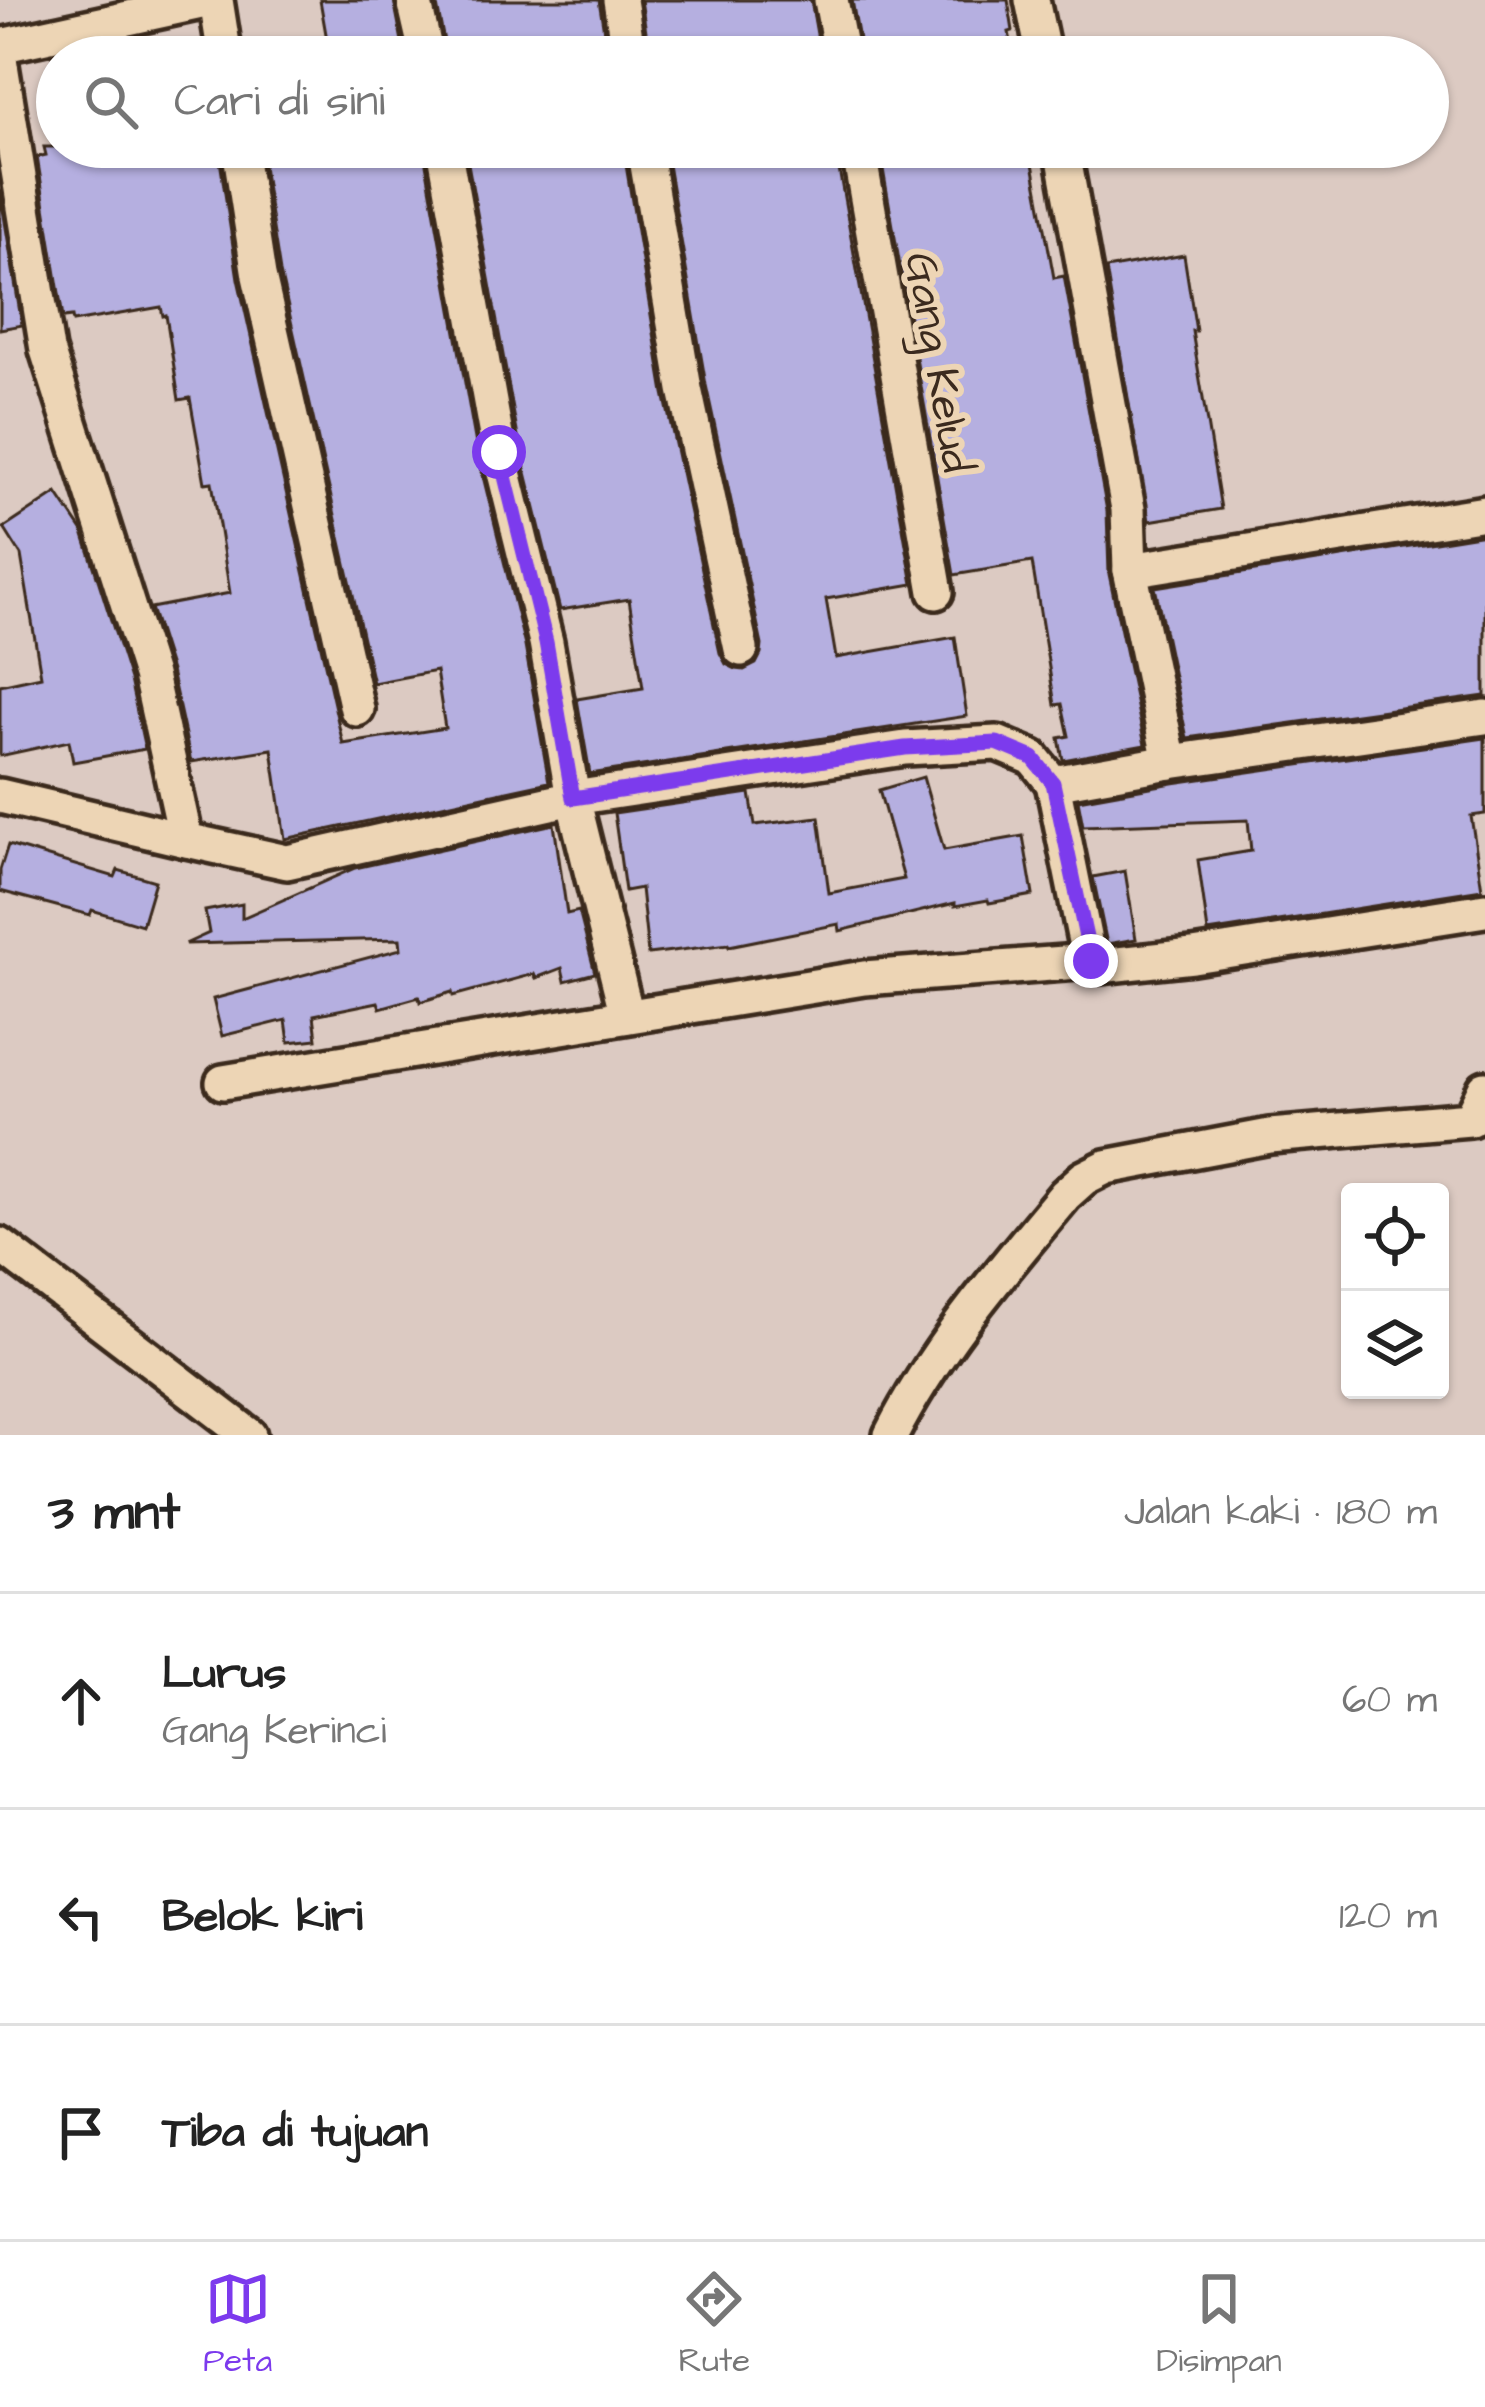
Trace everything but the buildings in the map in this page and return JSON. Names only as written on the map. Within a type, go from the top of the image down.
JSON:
[{"type":"street","points":[[37,36],[142,8],[213,0],[221,36]]},
{"type":"street","points":[[414,0],[422,36]]},
{"type":"street","points":[[620,0],[626,36]]},
{"type":"street","points":[[831,0],[838,36]]},
{"type":"street","points":[[1033,0],[1040,36]]},
{"type":"street","points":[[0,46],[36,36]]},
{"type":"street","points":[[0,58],[46,350],[150,675],[186,840]]},
{"type":"street","points":[[242,168],[259,275],[357,709]]},
{"type":"street","points":[[448,168],[499,452],[546,642],[573,798],[627,1016]]},
{"type":"street","points":[[648,168],[685,389],[741,649]]},
{"type":"street","name":"Gang Kelud","points":[[862,168],[936,592]]},
{"type":"street","points":[[1066,168],[1127,509],[1130,570],[1170,762]]},
{"type":"street","points":[[1130,570],[1485,513]]},
{"type":"street","points":[[1053,783],[1485,717]]},
{"type":"street","points":[[0,796],[287,862],[573,798],[905,748],[997,743],[1033,758],[1053,783],[1091,961]]},
{"type":"street","points":[[223,1082],[864,978],[1193,956],[1485,910]]},
{"type":"street","points":[[891,1435],[959,1322],[1084,1178],[1106,1167],[1270,1136],[1470,1119],[1485,1088]]},
{"type":"street","points":[[0,1245],[249,1435]]},
{"type":"route","points":[[499,452],[546,642],[573,798],[905,748],[997,743],[1033,758],[1053,783],[1091,961]]}]
